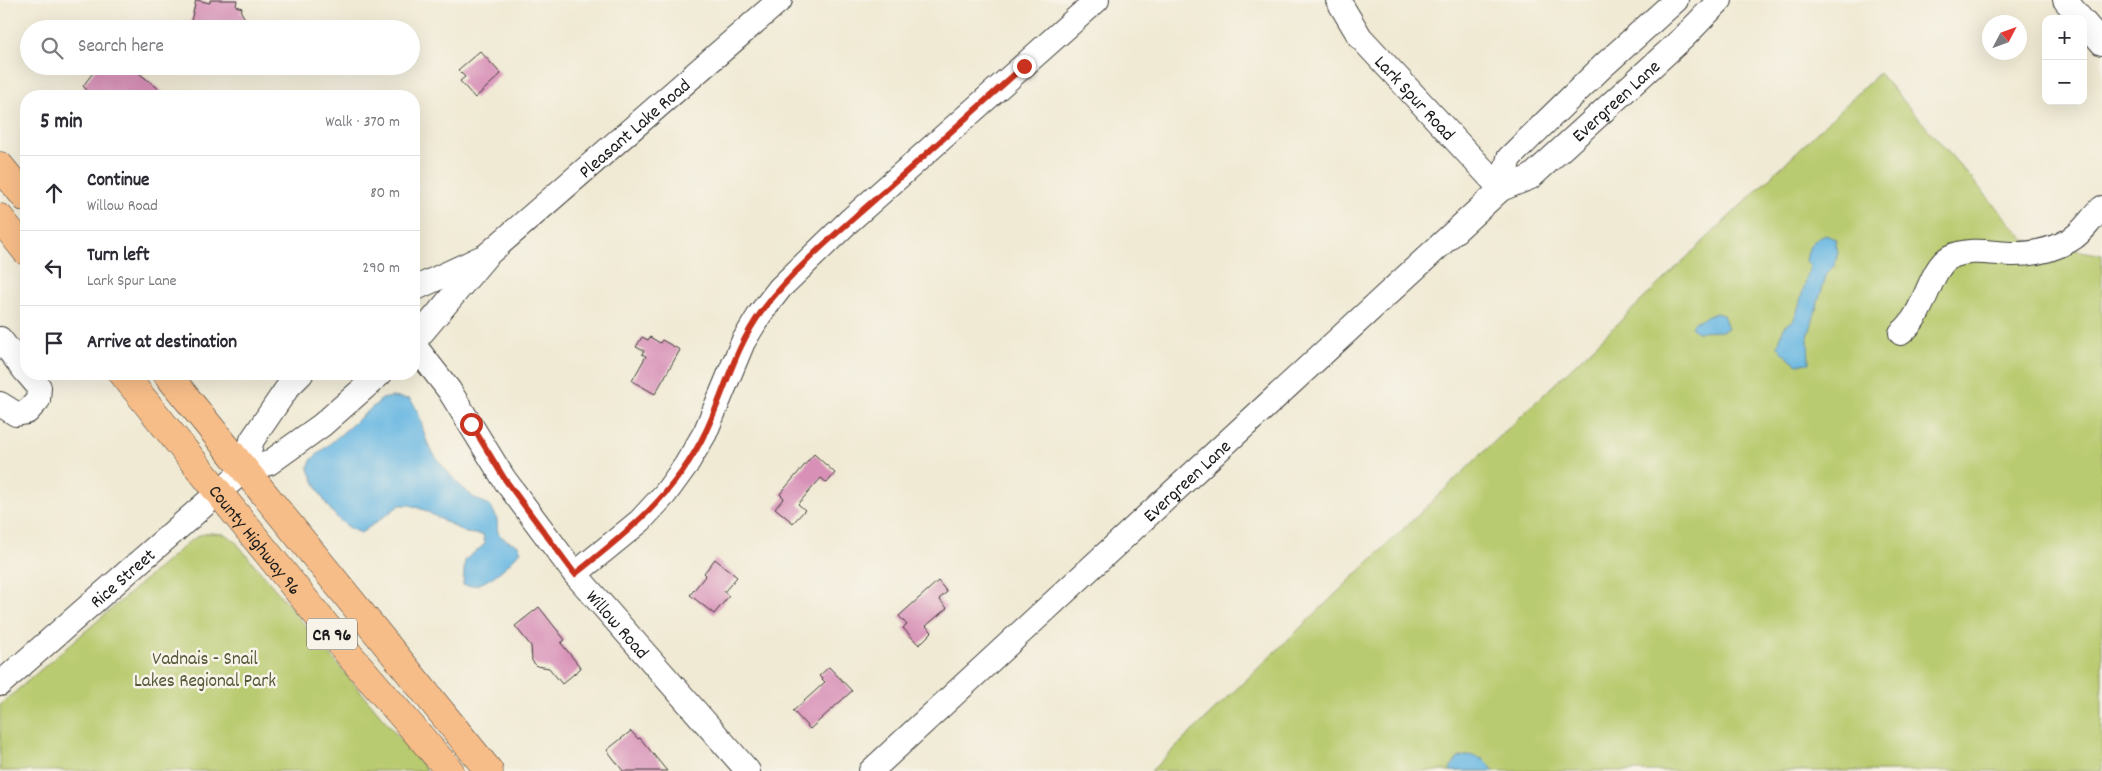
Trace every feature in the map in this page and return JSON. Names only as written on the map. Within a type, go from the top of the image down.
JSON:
[{"type":"main road","points":[[0,166],[20,191]]},
{"type":"main road","points":[[0,218],[20,244]]},
{"type":"main road","name":"County Highway 96","points":[[129,380],[352,658],[450,771]]},
{"type":"main road","name":"County Highway 96","points":[[172,380],[489,771]]},
{"type":"street","name":"Pleasant Lake Road","points":[[420,337],[487,255],[780,0]]},
{"type":"street","points":[[575,574],[640,521],[665,494],[686,465],[705,433],[743,342],[760,314],[780,288],[848,222],[1097,0]]},
{"type":"street","name":"Lark Spur Road","points":[[1338,0],[1360,38],[1501,190]]},
{"type":"street","name":"Evergreen Lane","points":[[1501,190],[1510,158],[1602,67],[1676,0]]},
{"type":"street","name":"Evergreen Lane","points":[[871,771],[1501,190],[1531,178],[1683,38],[1720,0]]},
{"type":"street","points":[[2065,0],[2078,15]]},
{"type":"street","points":[[2087,26],[2102,43]]},
{"type":"street","points":[[1901,333],[1921,308],[1937,271],[1950,258],[1970,251],[2014,254],[2046,250],[2071,240],[2078,235],[2102,208]]},
{"type":"street","name":"Pleasant Lake Road","points":[[420,285],[487,255]]},
{"type":"street","points":[[0,339],[20,364]]},
{"type":"street","name":"Willow Road","points":[[420,352],[449,390],[504,478],[575,574],[748,771]]},
{"type":"street","points":[[0,404],[16,414],[27,412],[38,400],[39,387],[33,380]]},
{"type":"street","points":[[244,470],[252,440],[288,387],[296,380]]},
{"type":"street","points":[[244,470],[269,462],[322,425],[373,380]]},
{"type":"street","name":"Rice Street","points":[[0,684],[244,470]]},
{"type":"green space","points":[[1879,73],[2025,240],[2102,255],[2102,771],[1151,771]]},
{"type":"green space","name":"Vadnais - Snail Lakes Regional Park","points":[[210,533],[224,534],[234,540],[427,771],[0,771],[0,705],[190,541],[200,535]]},
{"type":"water","points":[[1826,235],[1835,239],[1838,253],[1834,266],[1827,273],[1808,337],[1809,363],[1797,364],[1783,353],[1778,346],[1784,326],[1793,321],[1797,312],[1810,266],[1806,261],[1809,247],[1813,242]]},
{"type":"water","points":[[1716,313],[1723,315],[1728,328],[1722,331],[1697,332],[1691,327],[1694,322]]},
{"type":"water","points":[[391,397],[410,399],[418,413],[428,444],[441,464],[473,497],[490,506],[496,516],[499,533],[508,541],[518,545],[521,551],[495,576],[479,584],[463,585],[465,560],[485,544],[483,535],[466,533],[424,510],[410,505],[400,505],[361,533],[334,515],[322,497],[308,467],[312,459],[382,399]]},
{"type":"water","points":[[1469,755],[1483,759],[1494,771],[1451,771],[1450,768],[1458,758]]},
{"type":"building","points":[[196,0],[210,3],[210,0],[237,0],[236,6],[242,8],[241,12],[246,20],[191,20]]},
{"type":"building","points":[[480,51],[501,74],[475,98],[460,81],[465,77],[458,70]]},
{"type":"building","points":[[91,75],[141,75],[160,90],[87,90],[83,86]]},
{"type":"building","points":[[642,337],[648,340],[650,337],[660,343],[662,340],[680,350],[655,394],[632,381],[646,356],[642,354],[644,351],[636,347]]},
{"type":"building","points":[[814,454],[835,473],[827,483],[821,478],[798,504],[805,510],[793,523],[775,508],[784,498],[780,494]]},
{"type":"building","points":[[715,559],[737,577],[724,592],[729,596],[714,614],[690,595],[706,575],[704,573]]},
{"type":"building","points":[[938,581],[947,592],[939,599],[947,608],[926,626],[932,632],[919,645],[903,628],[907,625],[899,616]]},
{"type":"building","points":[[539,607],[565,640],[561,643],[581,668],[562,684],[549,668],[537,666],[532,661],[531,646],[515,626]]},
{"type":"building","points":[[829,667],[852,691],[810,729],[793,711],[825,682],[819,676]]},
{"type":"building","points":[[631,731],[638,739],[640,738],[667,771],[623,771],[607,750]]},
{"type":"route","points":[[471,424],[504,478],[575,574],[627,534],[665,494],[686,465],[705,433],[743,342],[760,314],[780,288],[848,222],[1024,66]]}]
